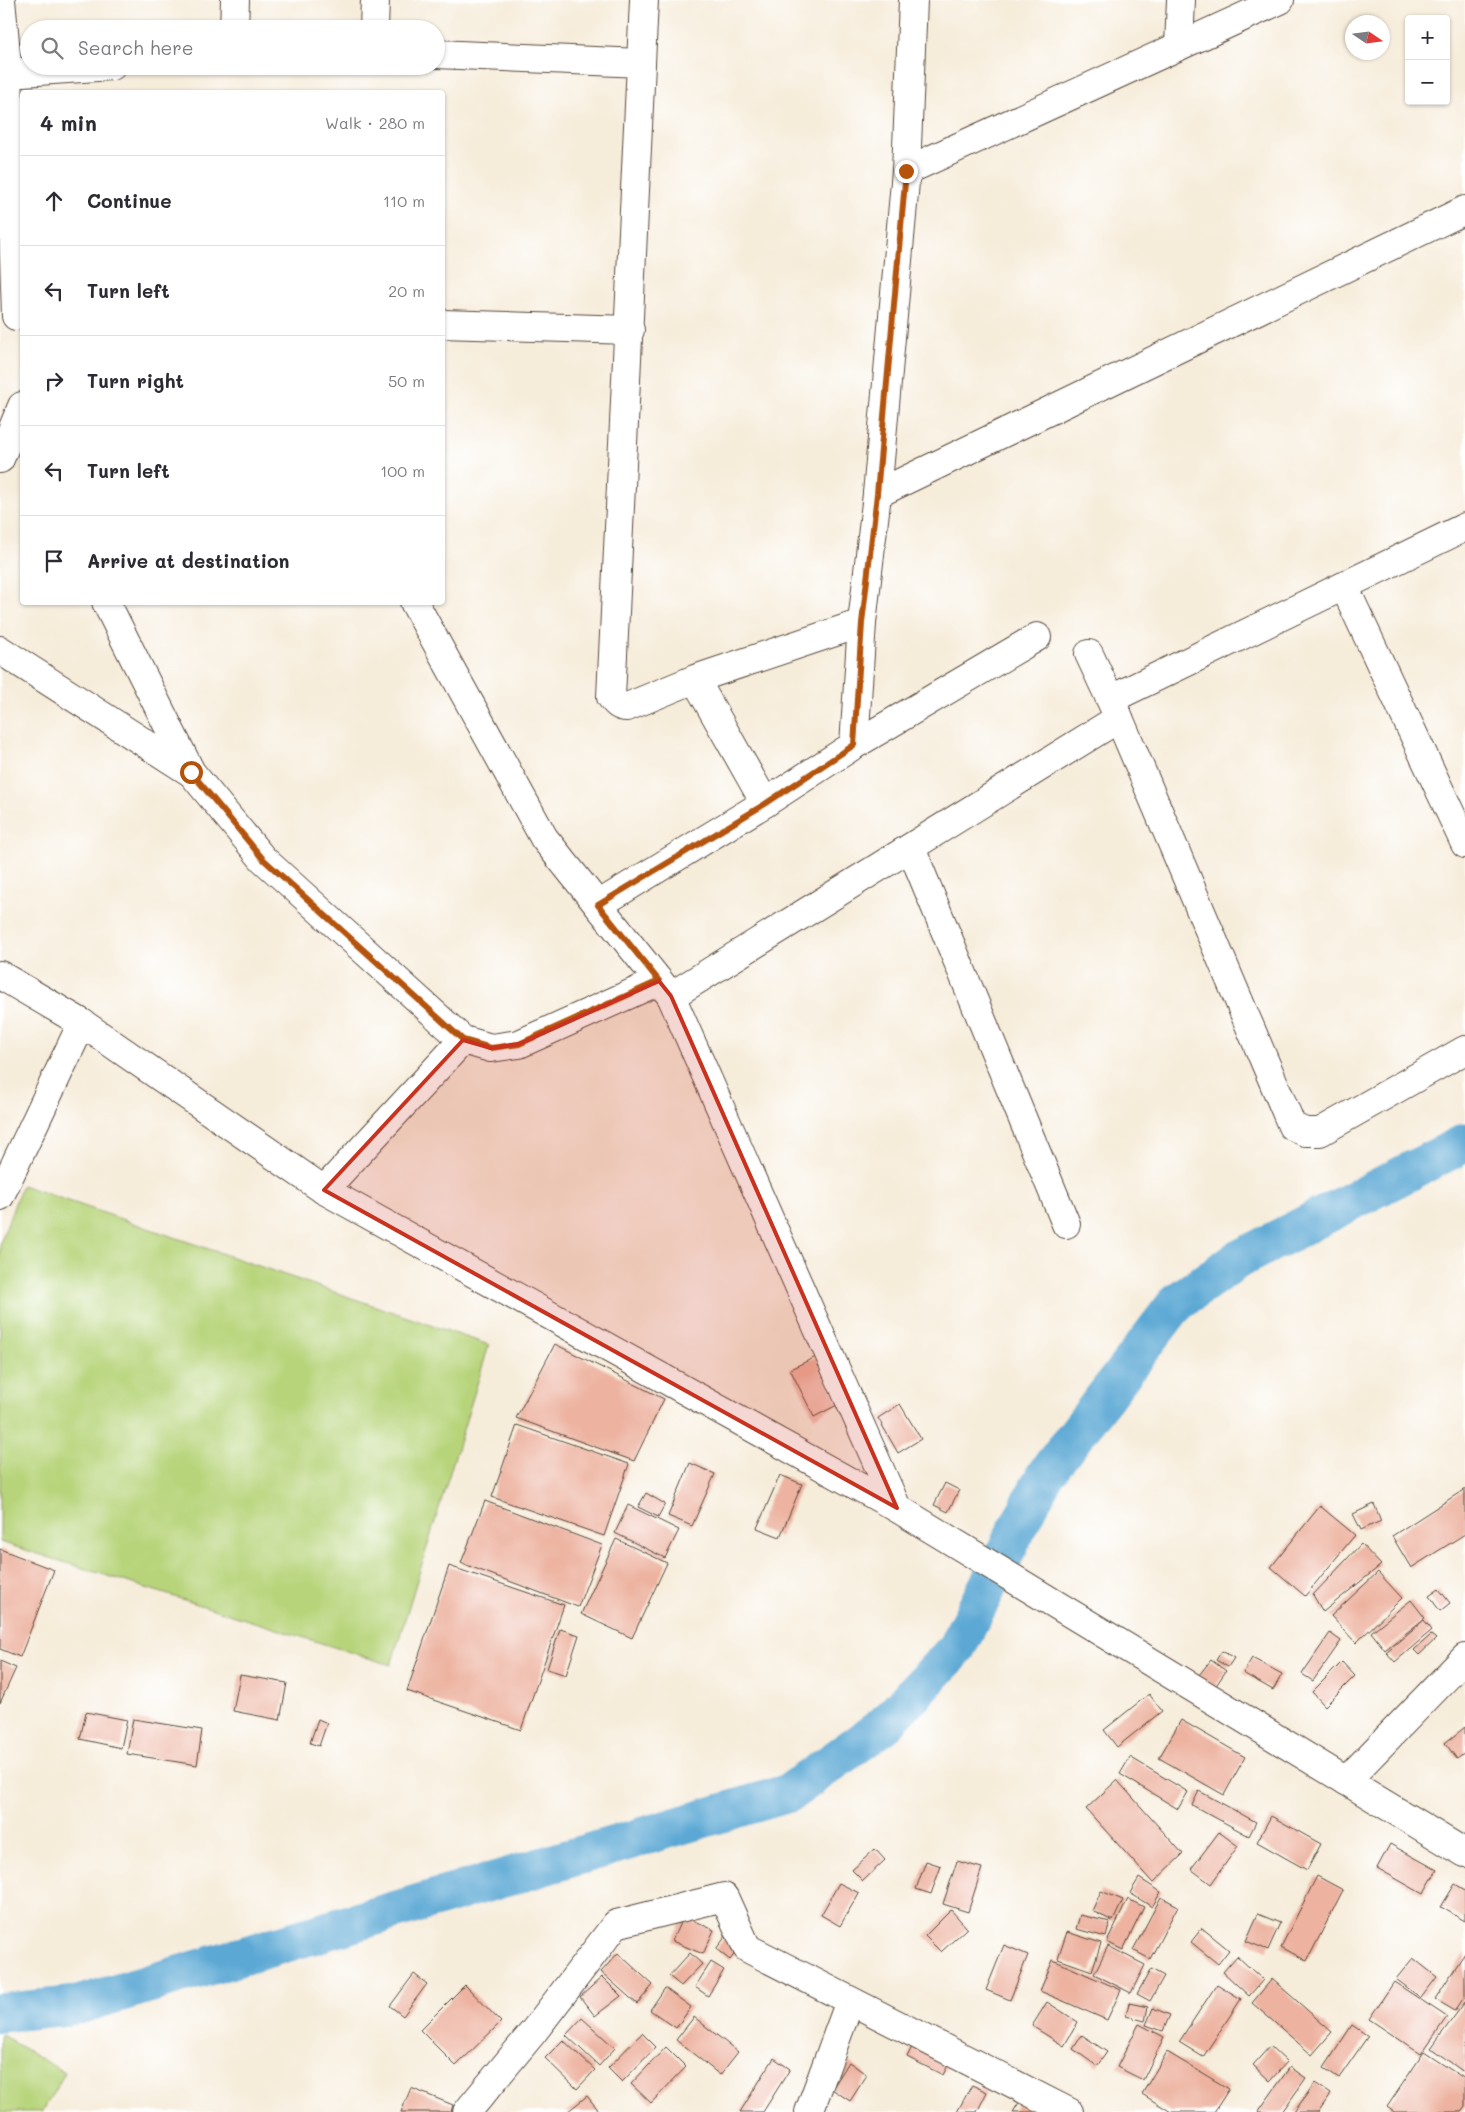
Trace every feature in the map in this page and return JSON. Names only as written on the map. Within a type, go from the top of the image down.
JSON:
[{"type":"street","points":[[1,0],[8,73],[13,316]]},
{"type":"street","points":[[234,20],[235,0]]},
{"type":"street","points":[[375,20],[376,0]]},
{"type":"street","points":[[644,0],[630,330],[611,697],[617,704],[627,708],[695,679],[862,623]]},
{"type":"street","points":[[854,745],[862,623],[877,494],[906,171],[913,0]]},
{"type":"street","points":[[1179,46],[1181,0]]},
{"type":"street","points":[[906,171],[1280,0]]},
{"type":"street","points":[[445,54],[641,63]]},
{"type":"street","points":[[8,73],[20,72]]},
{"type":"street","points":[[877,494],[1465,210]]},
{"type":"street","points":[[445,324],[630,330]]},
{"type":"street","points":[[0,459],[20,422]]},
{"type":"street","points":[[108,605],[191,772],[263,859],[463,1040],[491,1048],[519,1044],[665,989],[911,848],[1115,708],[1344,586],[1465,527]]},
{"type":"street","points":[[1344,586],[1465,844]]},
{"type":"street","points":[[416,605],[544,838],[665,989],[897,1508]]},
{"type":"street","points":[[598,905],[765,804],[854,745],[1037,638]]},
{"type":"street","points":[[0,650],[191,772]]},
{"type":"street","points":[[1090,654],[1115,708],[1292,1126],[1305,1132],[1320,1132],[1465,1050]]},
{"type":"street","points":[[695,679],[765,804]]},
{"type":"street","points":[[911,848],[1066,1224]]},
{"type":"street","points":[[0,975],[82,1023],[324,1190],[897,1508],[1465,1853]]},
{"type":"street","points":[[0,1196],[82,1023]]},
{"type":"street","points":[[324,1190],[463,1040]]},
{"type":"street","points":[[1346,1781],[1465,1658]]},
{"type":"street","points":[[467,2112],[534,2031],[616,1924],[724,1898],[746,1948],[1069,2112]]},
{"type":"street","points":[[808,2112],[850,2001]]},
{"type":"highlighted area","points":[[659,981],[671,996],[897,1508],[324,1190],[463,1040],[491,1048],[519,1044]]},
{"type":"green space","points":[[22,1185],[489,1345],[391,1665],[0,1542],[0,1243]]},
{"type":"green space","points":[[0,2034],[65,2073],[42,2112],[0,2112]]},
{"type":"building","points":[[555,1344],[664,1399],[634,1461],[516,1418]]},
{"type":"building","points":[[816,1357],[839,1404],[814,1417],[790,1369]]},
{"type":"building","points":[[900,1404],[921,1439],[898,1453],[878,1418]]},
{"type":"building","points":[[517,1425],[629,1464],[604,1536],[492,1497]]},
{"type":"building","points":[[690,1463],[715,1474],[692,1526],[668,1516]]},
{"type":"building","points":[[780,1475],[802,1484],[780,1537],[757,1528]]},
{"type":"building","points":[[945,1483],[959,1490],[948,1512],[934,1505]]},
{"type":"building","points":[[1465,1489],[1465,1534],[1411,1568],[1392,1536]]},
{"type":"building","points":[[646,1493],[665,1504],[658,1517],[638,1507]]},
{"type":"building","points":[[485,1501],[602,1545],[578,1607],[461,1563]]},
{"type":"building","points":[[1374,1504],[1381,1521],[1361,1530],[1353,1514]]},
{"type":"building","points":[[628,1505],[679,1530],[665,1558],[615,1533]]},
{"type":"building","points":[[1320,1506],[1355,1535],[1305,1596],[1271,1567]]},
{"type":"building","points":[[616,1539],[667,1563],[632,1638],[581,1614]]},
{"type":"building","points":[[1361,1544],[1381,1565],[1323,1612],[1313,1595]]},
{"type":"building","points":[[0,1549],[54,1570],[20,1657],[0,1649]]},
{"type":"building","points":[[449,1566],[564,1605],[521,1730],[407,1691]]},
{"type":"building","points":[[1378,1572],[1402,1598],[1356,1643],[1331,1616]]},
{"type":"building","points":[[1439,1589],[1450,1603],[1440,1611],[1429,1596]]},
{"type":"building","points":[[1411,1600],[1425,1618],[1385,1650],[1371,1632]]},
{"type":"building","points":[[1424,1620],[1432,1630],[1395,1662],[1386,1652]]},
{"type":"building","points":[[560,1629],[579,1635],[566,1675],[547,1669]]},
{"type":"building","points":[[1330,1633],[1341,1641],[1313,1681],[1302,1674]]},
{"type":"building","points":[[1431,1635],[1436,1639],[1419,1655],[1414,1650]]},
{"type":"building","points":[[1222,1651],[1234,1658],[1228,1667],[1216,1660]]},
{"type":"building","points":[[1252,1658],[1282,1674],[1273,1690],[1243,1673]]},
{"type":"building","points":[[1211,1660],[1226,1671],[1215,1687],[1199,1675]]},
{"type":"building","points":[[0,1661],[16,1668],[0,1703]]},
{"type":"building","points":[[1342,1662],[1355,1676],[1325,1706],[1312,1692]]},
{"type":"building","points":[[240,1675],[287,1683],[280,1720],[233,1711]]},
{"type":"building","points":[[1149,1694],[1162,1711],[1117,1747],[1104,1730]]},
{"type":"building","points":[[86,1712],[127,1720],[121,1748],[80,1739]]},
{"type":"building","points":[[133,1719],[202,1730],[197,1765],[127,1754]]},
{"type":"building","points":[[318,1719],[327,1723],[319,1746],[310,1743]]},
{"type":"building","points":[[1181,1720],[1245,1757],[1224,1795],[1159,1758]]},
{"type":"building","points":[[1465,1727],[1465,1753],[1457,1759],[1445,1743]]},
{"type":"building","points":[[1130,1757],[1188,1792],[1178,1809],[1120,1774]]},
{"type":"building","points":[[1117,1780],[1183,1854],[1153,1883],[1086,1809]]},
{"type":"building","points":[[1199,1791],[1256,1822],[1249,1836],[1192,1805]]},
{"type":"building","points":[[1271,1816],[1321,1844],[1307,1870],[1257,1842]]},
{"type":"building","points":[[1219,1832],[1238,1846],[1211,1884],[1191,1869]]},
{"type":"building","points":[[1390,1844],[1437,1870],[1423,1894],[1377,1868]]},
{"type":"building","points":[[875,1849],[885,1860],[863,1881],[852,1870]]},
{"type":"building","points":[[926,1861],[941,1866],[931,1894],[916,1889]]},
{"type":"building","points":[[957,1861],[982,1868],[968,1912],[943,1904]]},
{"type":"building","points":[[1317,1876],[1343,1890],[1307,1961],[1281,1947]]},
{"type":"building","points":[[1139,1878],[1161,1892],[1152,1907],[1130,1893]]},
{"type":"building","points":[[839,1883],[859,1893],[840,1926],[821,1915]]},
{"type":"building","points":[[1455,1884],[1465,1890],[1465,1921],[1441,1907]]},
{"type":"building","points":[[1101,1891],[1123,1900],[1113,1921],[1092,1911]]},
{"type":"building","points":[[1161,1897],[1178,1906],[1150,1959],[1133,1950]]},
{"type":"building","points":[[1128,1899],[1144,1907],[1123,1950],[1107,1942]]},
{"type":"building","points":[[951,1910],[967,1928],[941,1952],[925,1936]]},
{"type":"building","points":[[1258,1914],[1280,1923],[1268,1950],[1246,1941]]},
{"type":"building","points":[[1080,1915],[1110,1922],[1106,1937],[1076,1929]]},
{"type":"building","points":[[683,1916],[714,1930],[703,1954],[672,1941]]},
{"type":"building","points":[[1202,1928],[1229,1950],[1218,1964],[1191,1942]]},
{"type":"building","points":[[1067,1932],[1101,1943],[1092,1971],[1058,1959]]},
{"type":"building","points":[[726,1936],[740,1946],[730,1960],[716,1949]]},
{"type":"building","points":[[1004,1945],[1028,1955],[1010,2000],[986,1990]]},
{"type":"building","points":[[1108,1946],[1145,1965],[1131,1993],[1094,1974]]},
{"type":"building","points":[[618,1953],[653,1985],[637,2004],[601,1972]]},
{"type":"building","points":[[690,1953],[702,1964],[681,1986],[669,1976]]},
{"type":"building","points":[[1465,1953],[1465,1996],[1455,2011],[1435,1999]]},
{"type":"building","points":[[1237,1956],[1263,1980],[1249,1996],[1223,1972]]},
{"type":"building","points":[[1413,1958],[1437,1977],[1421,1998],[1396,1979]]},
{"type":"building","points":[[1053,1960],[1121,1990],[1107,2020],[1040,1991]]},
{"type":"building","points":[[711,1962],[724,1970],[708,1996],[695,1987]]},
{"type":"building","points":[[1151,1969],[1164,1976],[1150,2001],[1137,1994]]},
{"type":"building","points":[[414,1974],[427,1984],[403,2016],[390,2006]]},
{"type":"building","points":[[602,1977],[621,1996],[595,2016],[580,1997]]},
{"type":"building","points":[[1272,1979],[1332,2032],[1312,2055],[1252,2003]]},
{"type":"building","points":[[1394,1982],[1447,2017],[1421,2054],[1369,2019]]},
{"type":"building","points":[[1217,1984],[1241,1999],[1203,2057],[1179,2042]]},
{"type":"building","points":[[465,1985],[501,2022],[456,2066],[420,2030]]},
{"type":"building","points":[[665,1988],[691,2007],[676,2028],[650,2010]]},
{"type":"building","points":[[1047,2002],[1078,2022],[1064,2046],[1032,2026]]},
{"type":"building","points":[[1465,2002],[1465,2073],[1431,2048]]},
{"type":"building","points":[[1129,2003],[1148,2007],[1145,2021],[1126,2016]]},
{"type":"building","points":[[1153,2008],[1170,2015],[1163,2031],[1146,2025]]},
{"type":"building","points":[[694,2017],[738,2052],[720,2075],[676,2040]]},
{"type":"building","points":[[582,2018],[615,2048],[599,2066],[566,2035]]},
{"type":"building","points":[[1139,2024],[1164,2037],[1143,2080],[1117,2067]]},
{"type":"building","points":[[1352,2025],[1368,2036],[1339,2078],[1324,2068]]},
{"type":"building","points":[[642,2033],[656,2047],[622,2082],[608,2068]]},
{"type":"building","points":[[1082,2035],[1107,2052],[1097,2066],[1073,2049]]},
{"type":"building","points":[[563,2040],[595,2070],[577,2089],[545,2058]]},
{"type":"building","points":[[914,2043],[950,2061],[943,2075],[907,2057]]},
{"type":"building","points":[[1270,2046],[1287,2062],[1270,2081],[1253,2065]]},
{"type":"building","points":[[666,2047],[686,2067],[651,2103],[631,2084]]},
{"type":"building","points":[[1167,2052],[1229,2089],[1214,2112],[1171,2112],[1142,2094]]},
{"type":"building","points":[[1424,2052],[1465,2079],[1465,2107],[1461,2112],[1394,2112],[1387,2107]]},
{"type":"building","points":[[774,2058],[790,2069],[763,2112],[740,2112]]},
{"type":"building","points":[[849,2062],[867,2075],[850,2101],[832,2089]]},
{"type":"building","points":[[1290,2067],[1306,2078],[1282,2112],[1258,2112]]},
{"type":"building","points":[[1315,2083],[1331,2094],[1318,2112],[1294,2112]]},
{"type":"building","points":[[972,2085],[987,2092],[977,2112],[957,2112]]},
{"type":"building","points":[[411,2088],[453,2105],[451,2112],[401,2112]]},
{"type":"building","points":[[587,2096],[600,2112],[567,2112]]},
{"type":"building","points":[[1023,2096],[1041,2106],[1037,2112],[1013,2112]]},
{"type":"waterway","points":[[0,2013],[78,2005],[789,1793],[883,1726],[955,1650],[1045,1475],[1177,1302],[1237,1260],[1465,1143]]},
{"type":"route","points":[[191,772],[263,859],[463,1040],[491,1048],[519,1044],[659,981],[598,905],[765,804],[854,745],[862,623],[877,494],[906,171]]}]
